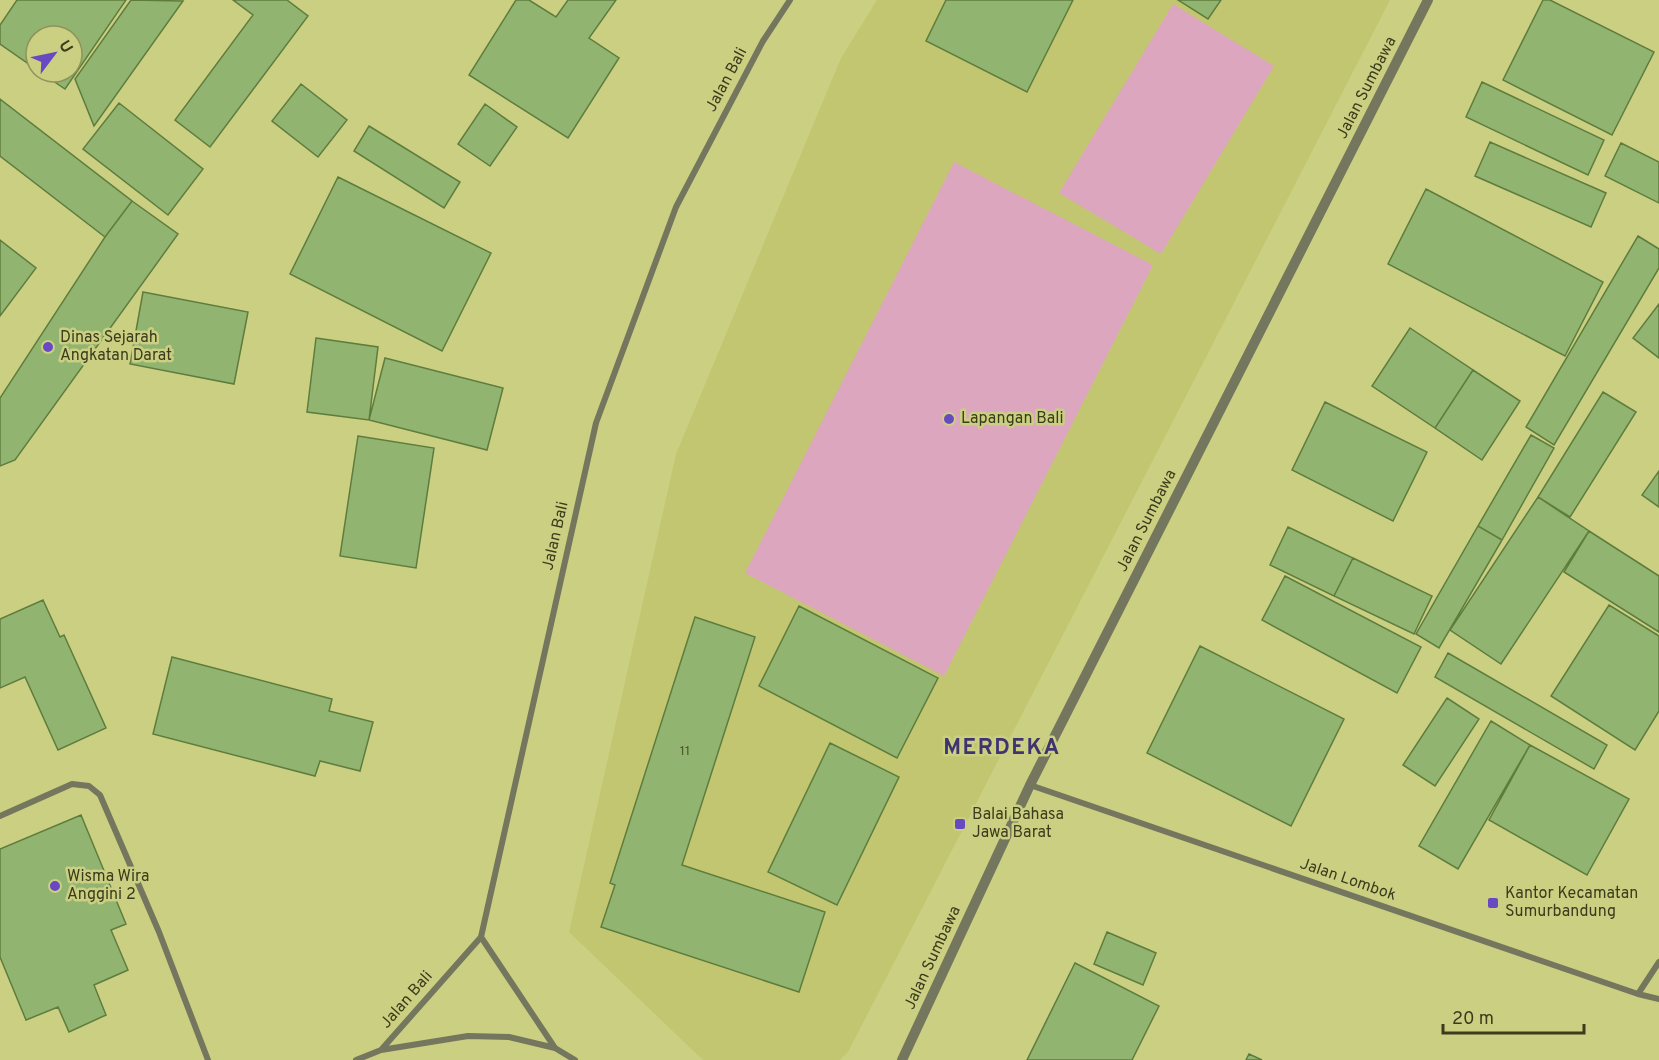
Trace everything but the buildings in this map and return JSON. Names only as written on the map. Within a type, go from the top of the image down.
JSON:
[{"type":"street","name":"Jalan Bali","points":[[356,1060],[381,1050],[481,937],[596,423],[676,207],[763,41],[790,0]]},
{"type":"street","name":"Jalan Sumbawa","points":[[902,1060],[1030,785],[1428,0]]},
{"type":"street","points":[[0,816],[72,784],[89,786],[100,795],[159,932],[208,1060]]},
{"type":"street","name":"Jalan Lombok","points":[[1030,785],[1638,994],[1659,999]]},
{"type":"street","points":[[481,937],[555,1048]]},
{"type":"street","points":[[1638,994],[1659,962]]},
{"type":"street","points":[[381,1050],[468,1036],[509,1037],[555,1048],[575,1060]]},
{"type":"shaded area","points":[[877,0],[1390,0],[848,1052],[840,1060],[703,1060],[569,932],[676,454],[841,58]]},
{"type":"shaded area","points":[[1173,4],[1274,66],[1161,254],[1059,193]]},
{"type":"shaded area","name":"Lapangan Bali","points":[[954,162],[1153,265],[944,676],[745,573]]},
{"type":"place","name":"Dinas Sejarah Angkatan Darat","points":[[48,347]]},
{"type":"place","name":"Lapangan Bali","points":[[949,419]]},
{"type":"place","name":"Balai Bahasa Jawa Barat","points":[[960,824]]},
{"type":"place","name":"Wisma Wira Anggini 2","points":[[55,886]]},
{"type":"place","name":"Kantor Kecamatan Sumurbandung","points":[[1493,903]]},
{"type":"district","name":"MERDEKA","points":[[1002,748]]}]
